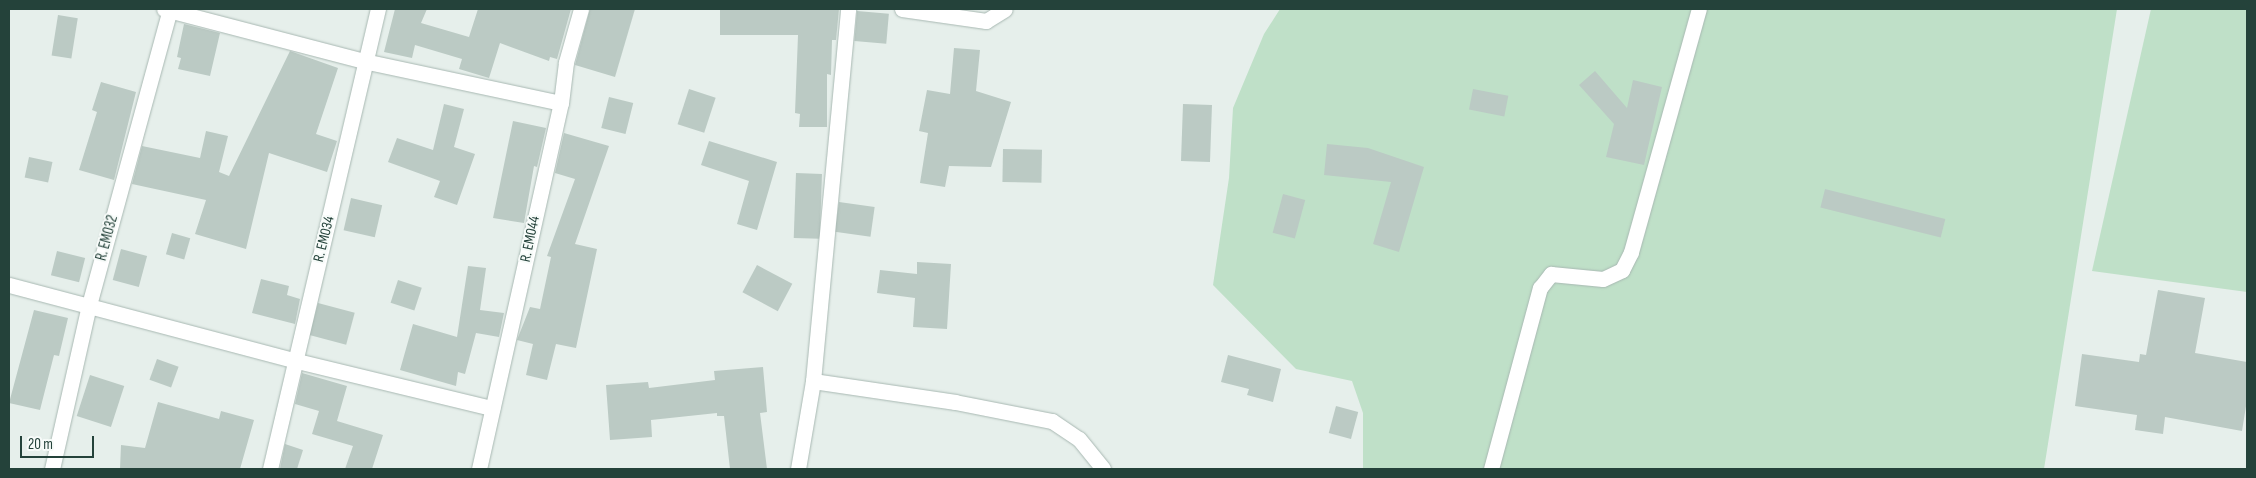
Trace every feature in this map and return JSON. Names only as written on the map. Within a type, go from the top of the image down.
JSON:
[{"type":"street","points":[[168,9],[368,62],[561,104]]},
{"type":"street","name":"R. EM032","points":[[52,469],[89,305],[168,9]]},
{"type":"street","name":"R. EM034","points":[[270,469],[293,360],[368,62],[378,9]]},
{"type":"street","name":"R. EM044","points":[[479,469],[561,104],[566,62],[581,9]]},
{"type":"street","points":[[798,469],[813,381],[848,9]]},
{"type":"street","points":[[902,9],[986,21],[1005,9]]},
{"type":"street","points":[[1491,469],[1540,288],[1551,274],[1603,279],[1622,270],[1631,252],[1699,9]]},
{"type":"street","points":[[9,285],[293,360],[492,408]]},
{"type":"street","points":[[813,381],[955,402],[1052,421],[1079,439],[1103,469]]},
{"type":"green space","points":[[1280,9],[2117,9],[2044,469],[1363,469],[1363,413],[1352,381],[1296,369],[1213,285],[1229,178],[1233,108],[1264,34]]},
{"type":"green space","points":[[2151,9],[2247,9],[2247,292],[2092,271]]},
{"type":"building","points":[[395,9],[427,9],[421,23],[469,37],[478,9],[571,9],[557,59],[550,57],[549,61],[500,43],[489,78],[459,69],[462,59],[415,45],[412,58],[384,52]]},
{"type":"building","points":[[590,9],[635,9],[615,77],[575,65]]},
{"type":"building","points":[[720,9],[839,9],[836,40],[832,40],[831,75],[827,74],[827,127],[799,127],[800,114],[795,113],[798,35],[720,35]]},
{"type":"building","points":[[857,11],[889,14],[886,44],[854,41]]},
{"type":"building","points":[[58,15],[78,18],[71,59],[52,55]]},
{"type":"building","points":[[184,24],[220,33],[210,76],[178,69],[181,58],[177,57]]},
{"type":"building","points":[[954,48],[980,50],[976,91],[1011,102],[991,167],[949,166],[945,187],[920,183],[928,133],[919,131],[927,90],[950,94]]},
{"type":"building","points":[[290,51],[338,68],[316,134],[337,141],[327,172],[269,153],[246,249],[195,234],[206,200],[132,184],[142,146],[200,158],[206,131],[228,136],[219,172],[229,176]]},
{"type":"building","points":[[1595,71],[1627,108],[1633,80],[1662,87],[1644,165],[1606,157],[1614,124],[1579,85]]},
{"type":"building","points":[[101,82],[136,92],[114,180],[79,170],[97,112],[92,110]]},
{"type":"building","points":[[689,89],[716,98],[704,133],[678,124]]},
{"type":"building","points":[[1473,89],[1508,96],[1504,116],[1469,110]]},
{"type":"building","points":[[609,97],[633,103],[626,134],[601,128]]},
{"type":"building","points":[[444,104],[464,109],[454,147],[475,154],[457,205],[434,197],[440,181],[388,162],[397,138],[433,150]]},
{"type":"building","points":[[1183,104],[1212,105],[1210,162],[1181,161]]},
{"type":"building","points":[[513,121],[546,128],[537,167],[534,166],[524,223],[493,218]]},
{"type":"building","points":[[564,133],[609,146],[575,244],[597,249],[576,348],[556,344],[547,380],[526,375],[533,344],[517,340],[530,307],[540,309],[551,257],[547,256],[575,179],[555,173]]},
{"type":"building","points":[[709,141],[777,162],[757,230],[737,224],[749,181],[701,165]]},
{"type":"building","points":[[1327,144],[1368,148],[1424,167],[1399,252],[1373,244],[1391,182],[1324,175]]},
{"type":"building","points":[[1003,149],[1042,150],[1041,183],[1002,182]]},
{"type":"building","points":[[29,157],[52,162],[48,183],[25,178]]},
{"type":"building","points":[[796,173],[822,174],[820,239],[794,238]]},
{"type":"building","points":[[1825,189],[1945,219],[1941,237],[1820,207]]},
{"type":"building","points":[[1283,194],[1305,200],[1295,239],[1273,233]]},
{"type":"building","points":[[351,198],[382,205],[375,237],[344,230]]},
{"type":"building","points":[[839,202],[875,207],[870,237],[835,232]]},
{"type":"building","points":[[172,233],[190,238],[184,259],[166,254]]},
{"type":"building","points":[[121,249],[147,256],[139,287],[113,280]]},
{"type":"building","points":[[57,251],[85,258],[79,282],[51,275]]},
{"type":"building","points":[[917,262],[951,264],[947,329],[913,327],[915,298],[877,293],[880,270],[917,274]]},
{"type":"building","points":[[757,265],[792,284],[778,311],[742,292]]},
{"type":"building","points":[[468,266],[486,268],[480,310],[504,313],[499,337],[476,333],[465,374],[458,372],[456,386],[400,370],[413,324],[457,337]]},
{"type":"building","points":[[261,279],[289,286],[287,295],[300,299],[295,324],[252,313]]},
{"type":"building","points":[[398,280],[422,288],[414,311],[391,303]]},
{"type":"building","points":[[2158,290],[2205,298],[2195,353],[2247,362],[2247,400],[2242,431],[2165,417],[2163,434],[2135,430],[2137,415],[2075,406],[2082,354],[2139,362],[2140,354],[2146,355]]},
{"type":"building","points":[[318,303],[355,313],[346,345],[309,335]]},
{"type":"building","points":[[34,310],[68,318],[59,356],[54,355],[40,410],[9,403]]},
{"type":"building","points":[[1228,355],[1281,369],[1273,402],[1247,395],[1249,389],[1221,382]]},
{"type":"building","points":[[157,359],[179,367],[171,388],[149,380]]},
{"type":"building","points":[[763,367],[767,412],[760,413],[767,469],[730,469],[724,416],[717,416],[717,413],[651,420],[652,437],[610,440],[606,385],[648,382],[649,388],[715,380],[714,371]]},
{"type":"building","points":[[302,373],[347,386],[337,421],[383,435],[372,469],[345,469],[353,446],[312,434],[319,411],[295,404]]},
{"type":"building","points":[[90,375],[124,386],[111,427],[77,416]]},
{"type":"building","points":[[158,402],[219,419],[221,411],[254,420],[240,469],[120,469],[121,445],[145,448]]},
{"type":"building","points":[[1336,406],[1358,412],[1351,439],[1329,433]]},
{"type":"building","points":[[285,444],[303,450],[297,469],[280,469]]}]
